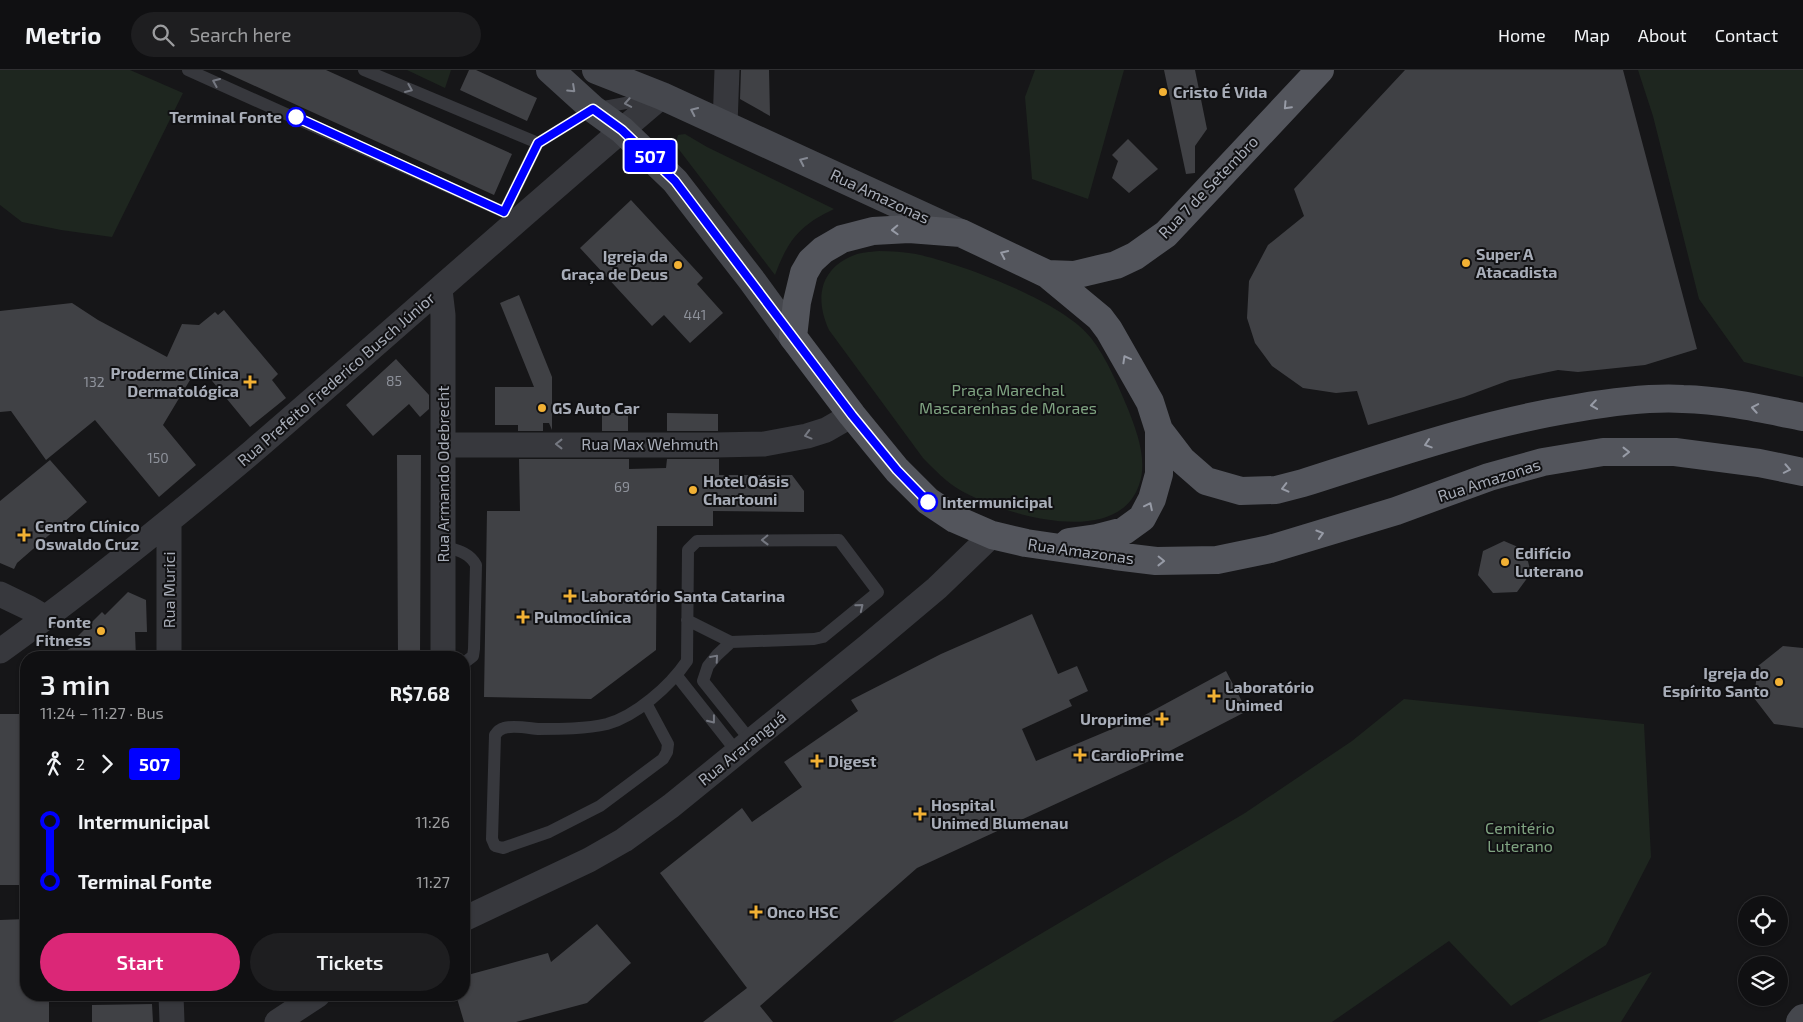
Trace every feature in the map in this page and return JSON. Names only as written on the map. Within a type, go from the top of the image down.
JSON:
[{"type":"main road","name":"Rua Amazonas","points":[[550,70],[593,109],[622,130],[675,181],[852,415],[897,470],[928,502],[955,519],[992,535],[1026,543],[1156,561],[1217,560],[1270,549],[1396,511],[1489,477],[1543,462],[1603,452],[1675,452],[1759,463],[1803,472]]},
{"type":"main road","name":"Rua Amazonas","points":[[596,70],[662,96],[1047,274],[1100,318],[1109,330],[1150,402],[1160,430],[1182,460],[1206,481],[1241,491],[1276,490],[1475,429],[1536,415],[1632,400],[1683,399],[1739,405],[1803,417]]},
{"type":"main road","name":"Rua 7 de Setembro","points":[[1047,274],[1074,274],[1116,265],[1135,256],[1166,234],[1320,70]]},
{"type":"main road","points":[[793,337],[797,302],[804,274],[811,261],[823,250],[842,239],[873,231],[909,229],[961,233]]},
{"type":"main road","points":[[1043,545],[1097,538],[1124,530],[1142,518],[1152,499],[1159,474],[1160,430]]},
{"type":"main road","points":[[1800,1022],[1803,1018]]},
{"type":"street","points":[[725,125],[727,70]]},
{"type":"street","name":"Rua Prefeito Frederico Busch Júnior","points":[[0,651],[46,618],[168,522],[315,398],[662,96]]},
{"type":"street","name":"Rua Armando Odebrecht","points":[[440,290],[444,315],[443,651]]},
{"type":"street","name":"Rua Max Wehmuth","points":[[443,445],[764,444],[808,436],[826,430],[852,415]]},
{"type":"street","name":"Rua Murici","points":[[168,522],[169,651]]},
{"type":"street","name":"Rua Araranguá","points":[[470,916],[589,860],[624,840],[671,806],[937,588],[992,535]]},
{"type":"street","points":[[0,594],[46,618]]},
{"type":"street","points":[[172,1001],[172,1022]]},
{"type":"street","points":[[277,1022],[309,1001]]},
{"type":"lane","points":[[188,70],[504,212],[538,143],[593,109],[662,96]]},
{"type":"lane","points":[[364,70],[538,143]]},
{"type":"lane","points":[[646,703],[668,744],[667,752],[663,759],[600,806],[549,832],[502,848],[495,846],[492,839],[495,735],[498,730],[505,727],[540,729],[605,724],[618,720],[646,703],[677,676],[687,661],[687,620],[688,550],[697,542],[840,540],[878,592],[823,637],[814,640],[731,642],[687,620]]},
{"type":"lane","points":[[443,546],[466,554],[472,558],[476,565],[474,649],[470,658]]},
{"type":"lane","points":[[703,681],[708,666],[731,642]]},
{"type":"lane","points":[[687,661],[703,681],[744,747]]},
{"type":"lane","points":[[677,676],[744,747]]},
{"type":"green space","points":[[0,70],[130,70],[183,93],[112,237],[22,222],[0,205]]},
{"type":"green space","points":[[407,70],[451,70],[445,88]]},
{"type":"green space","points":[[1035,70],[1124,70],[1088,199],[1032,179],[1025,97]]},
{"type":"green space","points":[[1638,70],[1803,70],[1803,377],[1744,362],[1699,299],[1653,116]]},
{"type":"green space","points":[[685,134],[707,147],[834,209],[812,221],[797,235],[785,252],[775,275],[677,147],[678,135]]},
{"type":"green space","name":"Praça Marechal Mascarenhas de Moraes","points":[[879,251],[916,254],[984,275],[1036,298],[1078,324],[1091,338],[1102,355],[1116,382],[1138,437],[1142,456],[1141,476],[1139,485],[1127,505],[1108,517],[1084,521],[1057,521],[1029,516],[1002,508],[960,490],[923,458],[829,330],[822,308],[821,297],[823,287],[833,269],[841,262],[855,255]]},
{"type":"green space","name":"Cemitério Luterano","points":[[1404,699],[1644,724],[1651,857],[1606,945],[1511,1006],[1449,941],[1332,1022],[892,1022],[1245,813],[1352,741]]},
{"type":"green space","points":[[1652,972],[1621,1022],[1537,1022]]},
{"type":"building","points":[[220,70],[326,70],[512,154],[494,195]]},
{"type":"building","points":[[469,70],[476,70],[537,98],[527,121],[460,90]]},
{"type":"building","points":[[741,70],[769,70],[770,116],[740,99]]},
{"type":"building","points":[[1164,70],[1195,70],[1207,129],[1195,146],[1195,173],[1186,174]]},
{"type":"building","name":"Super A Atacadista","points":[[1405,70],[1623,70],[1697,349],[1645,365],[1578,372],[1558,370],[1510,380],[1464,397],[1368,425],[1357,391],[1336,393],[1303,388],[1272,366],[1255,343],[1247,318],[1249,281],[1268,245],[1304,216],[1294,189]]},
{"type":"building","points":[[1128,139],[1158,169],[1129,193],[1112,178],[1118,161],[1112,155]]},
{"type":"building","points":[[631,200],[703,278],[697,284],[723,313],[690,343],[664,315],[652,326],[580,248]]},
{"type":"building","points":[[519,295],[552,377],[552,430],[549,423],[543,423],[543,431],[518,431],[518,425],[495,425],[495,387],[534,387],[500,303]]},
{"type":"building","points":[[72,303],[98,320],[167,357],[182,324],[199,325],[215,312],[218,315],[224,310],[278,374],[272,380],[286,398],[250,427],[199,365],[163,425],[196,465],[159,497],[95,420],[46,460],[11,411],[0,412],[0,311]]},
{"type":"building","points":[[396,359],[429,395],[429,409],[420,417],[409,404],[373,436],[346,405]]},
{"type":"building","points":[[602,413],[628,413],[628,431],[602,431]]},
{"type":"building","points":[[667,413],[718,414],[718,431],[667,431]]},
{"type":"building","points":[[397,455],[421,455],[420,651],[398,651]]},
{"type":"building","points":[[519,459],[629,459],[629,469],[666,468],[667,459],[719,459],[719,475],[792,475],[804,491],[804,512],[713,511],[713,526],[657,526],[656,650],[591,699],[484,697],[487,511],[520,511]]},
{"type":"building","name":"Centro Clínico Oswaldo Cruz","points":[[50,460],[87,502],[17,563],[14,569],[0,563],[0,501]]},
{"type":"building","name":"Edifício Luterano","points":[[1504,541],[1525,550],[1531,573],[1517,592],[1493,593],[1478,575],[1483,551]]},
{"type":"building","points":[[128,592],[146,600],[147,632],[135,632],[136,651],[66,651],[79,643],[78,636],[102,612],[105,615]]},
{"type":"building","points":[[1032,614],[1058,674],[1077,666],[1088,691],[1069,700],[1072,706],[1022,729],[1036,761],[1143,716],[1226,671],[1247,711],[1160,756],[917,868],[760,1006],[773,1022],[703,1022],[747,988],[660,873],[742,808],[752,822],[802,787],[784,762],[858,711],[851,700],[941,654]]},
{"type":"building","name":"Igreja do Espírito Santo","points":[[1783,646],[1803,648],[1803,728],[1774,724],[1754,698],[1758,666]]},
{"type":"building","points":[[0,714],[20,714],[20,885],[0,885]]},
{"type":"building","points":[[20,919],[20,1001],[49,1001],[49,1022],[0,1022],[0,920]]},
{"type":"building","points":[[597,924],[631,963],[587,1003],[516,1022],[464,1022],[458,1001],[470,1001],[470,974],[548,953],[551,962]]},
{"type":"building","points":[[152,1004],[153,1022],[92,1022],[92,1005]]},
{"type":"bus line","name":"507","points":[[296,117],[504,212],[538,143],[593,109],[622,130],[675,181],[852,415],[897,470],[928,502]]},
{"type":"place","name":"Cristo É Vida","points":[[1163,92]]},
{"type":"place","name":"Terminal Fonte","points":[[296,117]]},
{"type":"place","name":"Super A Atacadista","points":[[1466,263]]},
{"type":"place","name":"Igreja da Graça de Deus","points":[[678,265]]},
{"type":"place","name":"Proderme Clínica Dermatológica","points":[[250,382]]},
{"type":"place","name":"GS Auto Car","points":[[542,408]]},
{"type":"place","name":"Hotel Oásis Chartouni","points":[[693,490]]},
{"type":"place","name":"Intermunicipal","points":[[928,502]]},
{"type":"place","name":"Centro Clínico Oswaldo Cruz","points":[[24,535]]},
{"type":"place","name":"Edifício Luterano","points":[[1505,562]]},
{"type":"place","name":"Laboratório Santa Catarina","points":[[570,596]]},
{"type":"place","name":"Pulmoclínica","points":[[523,617]]},
{"type":"place","name":"Fonte Fitness","points":[[101,631]]},
{"type":"place","name":"Igreja do Espírito Santo","points":[[1779,682]]},
{"type":"place","name":"Laboratório Unimed","points":[[1214,696]]},
{"type":"place","name":"Uroprime","points":[[1162,719]]},
{"type":"place","name":"CardioPrime","points":[[1080,755]]},
{"type":"place","name":"Digest","points":[[817,761]]},
{"type":"place","name":"Hospital Unimed Blumenau","points":[[920,814]]},
{"type":"place","name":"Onco HSC","points":[[756,912]]}]
